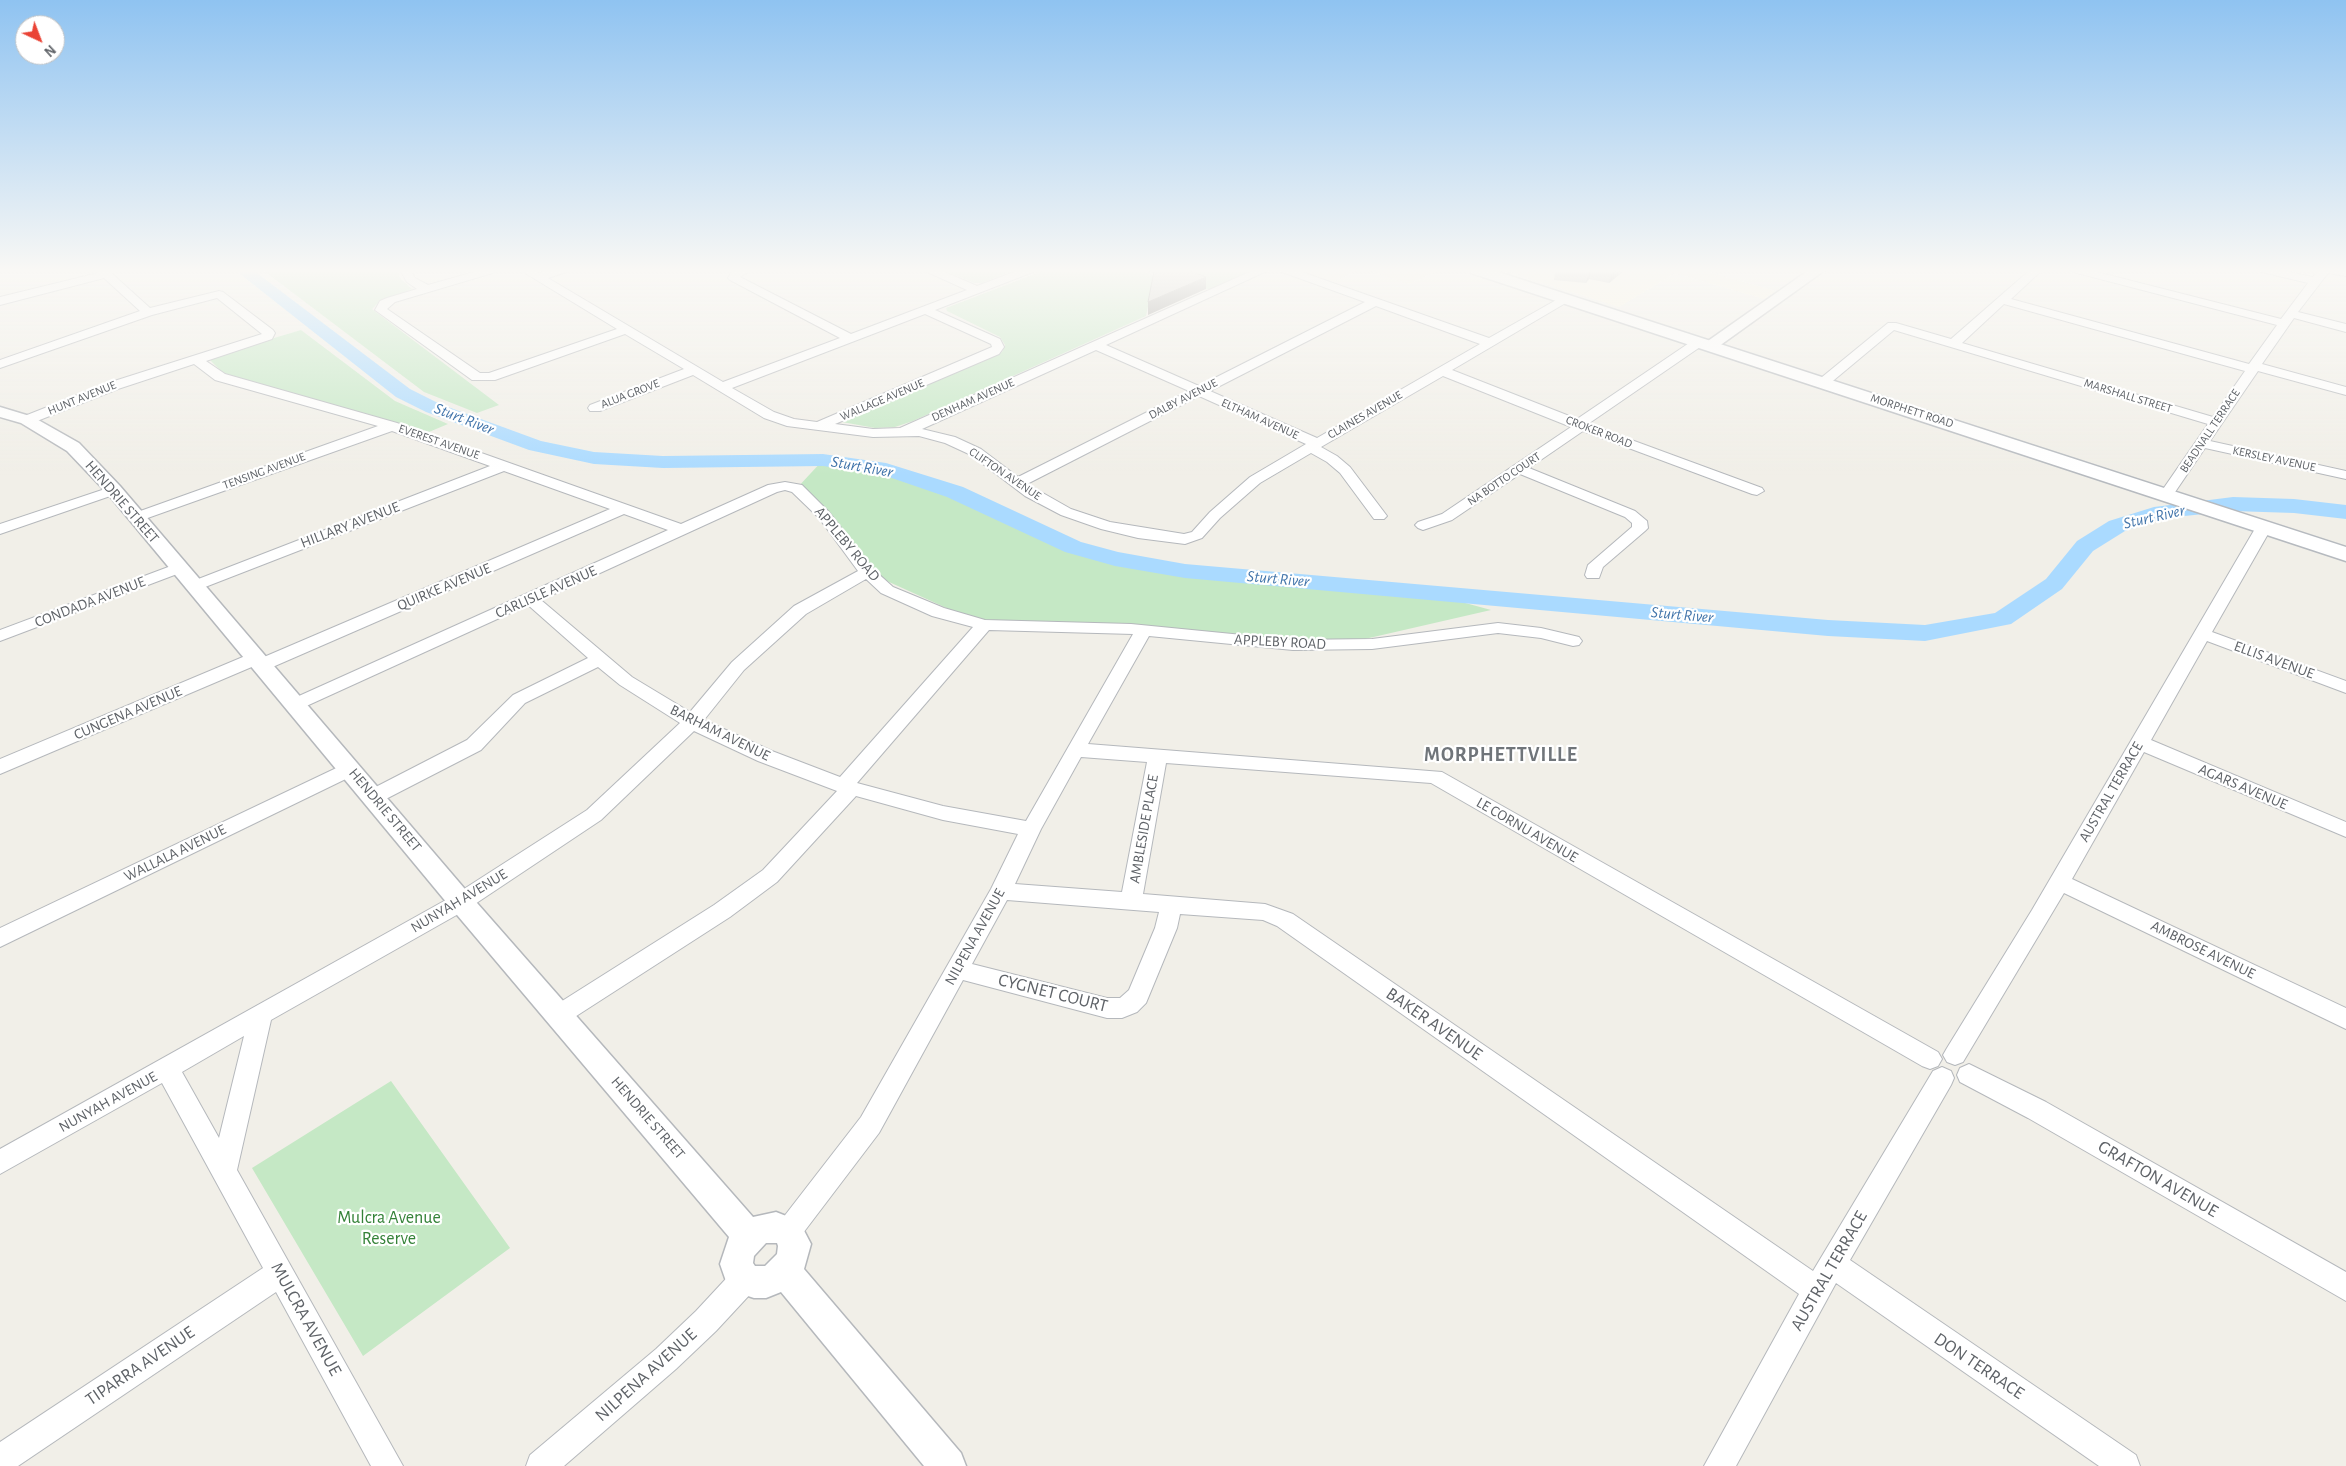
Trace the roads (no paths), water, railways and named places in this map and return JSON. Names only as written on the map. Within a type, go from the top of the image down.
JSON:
[{"type":"main road","name":"MORPHETT ROAD","points":[[1687,338],[2346,554]]},
{"type":"street","points":[[0,364],[73,338]]},
{"type":"street","points":[[195,359],[263,338]]},
{"type":"street","points":[[421,338],[476,377],[490,377],[602,338]]},
{"type":"street","name":"CLIFTON AVENUE","points":[[640,338],[769,415],[792,423],[873,433],[919,432],[950,440],[976,452],[1030,493],[1066,512],[1106,526],[1174,538]]},
{"type":"street","name":"WALLAGE AVENUE","points":[[819,426],[995,351],[998,347],[996,342],[988,338]]},
{"type":"street","name":"DENHAM AVENUE","points":[[902,432],[1110,338]]},
{"type":"street","name":"DALBY AVENUE","points":[[1018,483],[1303,338]]},
{"type":"street","points":[[1477,338],[1490,343]]},
{"type":"street","name":"CLAINES AVENUE","points":[[1174,538],[1185,539],[1197,535],[1215,515],[1255,480],[1498,338]]},
{"type":"street","points":[[1704,344],[1713,338]]},
{"type":"street","name":"MARSHALL STREET","points":[[1823,382],[1877,338]]},
{"type":"street","name":"MARSHALL STREET","points":[[1934,338],[2216,422]]},
{"type":"street","points":[[1953,344],[1959,338]]},
{"type":"street","points":[[2144,338],[2346,391]]},
{"type":"street","name":"BEADNALL TERRACE","points":[[2173,498],[2201,443],[2274,338]]},
{"type":"street","points":[[722,387],[852,339]]},
{"type":"street","name":"NA BOTTO COURT","points":[[1422,525],[1447,517],[1704,344]]},
{"type":"street","name":"ELTHAM AVENUE","points":[[1095,345],[1313,445],[1345,470],[1379,516]]},
{"type":"street","name":"HUNT AVENUE","points":[[27,420],[113,386],[195,359]]},
{"type":"street","name":"EVEREST AVENUE","points":[[195,359],[220,377],[392,426],[506,465],[683,530]]},
{"type":"street","name":"ALUA GROVE","points":[[595,408],[694,370]]},
{"type":"street","name":"CROKER ROAD","points":[[1442,371],[1580,426],[1757,491]]},
{"type":"street","name":"HENDRIE STREET","points":[[0,412],[27,420],[73,447],[114,490],[461,902],[749,1236]]},
{"type":"street","name":"TENSING AVENUE","points":[[137,517],[392,426]]},
{"type":"street","name":"KERSLEY AVENUE","points":[[2201,443],[2346,475]]},
{"type":"street","name":"HILLARY AVENUE","points":[[187,577],[506,465]]},
{"type":"street","points":[[1519,469],[1630,514],[1640,521],[1640,528],[1596,565],[1592,575]]},
{"type":"street","name":"CARLISLE AVENUE","points":[[296,704],[773,488],[785,486],[796,488]]},
{"type":"street","name":"APPLEBY ROAD","points":[[796,488],[824,515],[867,572],[887,590],[938,612],[984,625],[1143,631],[1293,645],[1372,644],[1498,628],[1541,633],[1573,641]]},
{"type":"street","points":[[0,529],[114,490]]},
{"type":"street","name":"QUIRKE AVENUE","points":[[259,662],[626,508]]},
{"type":"street","name":"AUSTRAL TERRACE","points":[[1719,1466],[1818,1290],[2060,882],[2264,527]]},
{"type":"street","name":"NUNYAH AVENUE","points":[[0,1162],[461,902],[594,815],[692,722],[738,666],[800,610],[867,572]]},
{"type":"street","name":"CONDADA AVENUE","points":[[0,636],[187,577]]},
{"type":"street","name":"BARHAM AVENUE","points":[[530,599],[626,681],[692,722],[765,756],[848,787],[943,813],[1031,829]]},
{"type":"street","points":[[559,1015],[722,911],[781,867],[984,625]]},
{"type":"street","name":"NILPENA AVENUE","points":[[788,1232],[870,1125],[1001,891],[1031,829],[1078,750],[1143,631]]},
{"type":"street","name":"ELLIS AVENUE","points":[[2203,634],[2346,687]]},
{"type":"street","points":[[373,797],[474,744],[519,699],[600,659]]},
{"type":"street","name":"CUNGENA AVENUE","points":[[0,767],[259,662]]},
{"type":"street","name":"AGARS AVENUE","points":[[2140,743],[2346,830]]},
{"type":"street","name":"LE CORNU AVENUE","points":[[1078,750],[1435,777],[1949,1067]]},
{"type":"street","name":"AMBLESIDE PLACE","points":[[1131,901],[1158,756]]},
{"type":"street","name":"WALLALA AVENUE","points":[[0,938],[350,768]]},
{"type":"street","name":"AMBROSE AVENUE","points":[[2060,882],[2346,1019]]},
{"type":"street","name":"BAKER AVENUE","points":[[1001,891],[1264,912],[1285,920],[1818,1290]]},
{"type":"street","name":"CYGNET COURT","points":[[957,969],[1107,1008],[1122,1008],[1129,1005],[1138,996],[1166,928],[1171,905]]},
{"type":"street","points":[[224,1171],[261,1015]]},
{"type":"street","name":"GRAFTON AVENUE","points":[[1949,1067],[2037,1110],[2346,1287]]},
{"type":"street","name":"MULCRA AVENUE","points":[[167,1068],[388,1466]]},
{"type":"street","points":[[776,1227],[788,1232],[795,1244],[795,1253],[785,1271],[766,1282],[754,1282],[745,1279],[739,1273],[736,1257],[749,1236],[766,1228],[776,1227]]},
{"type":"street","name":"DON TERRACE","points":[[1833,1265],[2126,1466]]},
{"type":"street","points":[[785,1271],[948,1466]]},
{"type":"street","name":"TIPARRA AVENUE","points":[[0,1460],[280,1272]]},
{"type":"street","name":"NILPENA AVENUE","points":[[541,1466],[666,1359],[706,1321],[745,1279]]},
{"type":"waterway","name":"Sturt River","points":[[332,338],[403,393],[433,408],[536,446],[594,458],[663,462],[823,460],[886,469],[955,492],[1073,547],[1115,559],[1185,571],[1828,628],[1925,633],[2002,619],[2054,584],[2085,546],[2117,526],[2162,512],[2233,504],[2294,506],[2346,512]]},
{"type":"district","name":"MORPHETTVILLE","points":[[1501,755]]},
{"type":"park label","name":"Mulcra Avenue Reserve","points":[[389,1228]]}]
